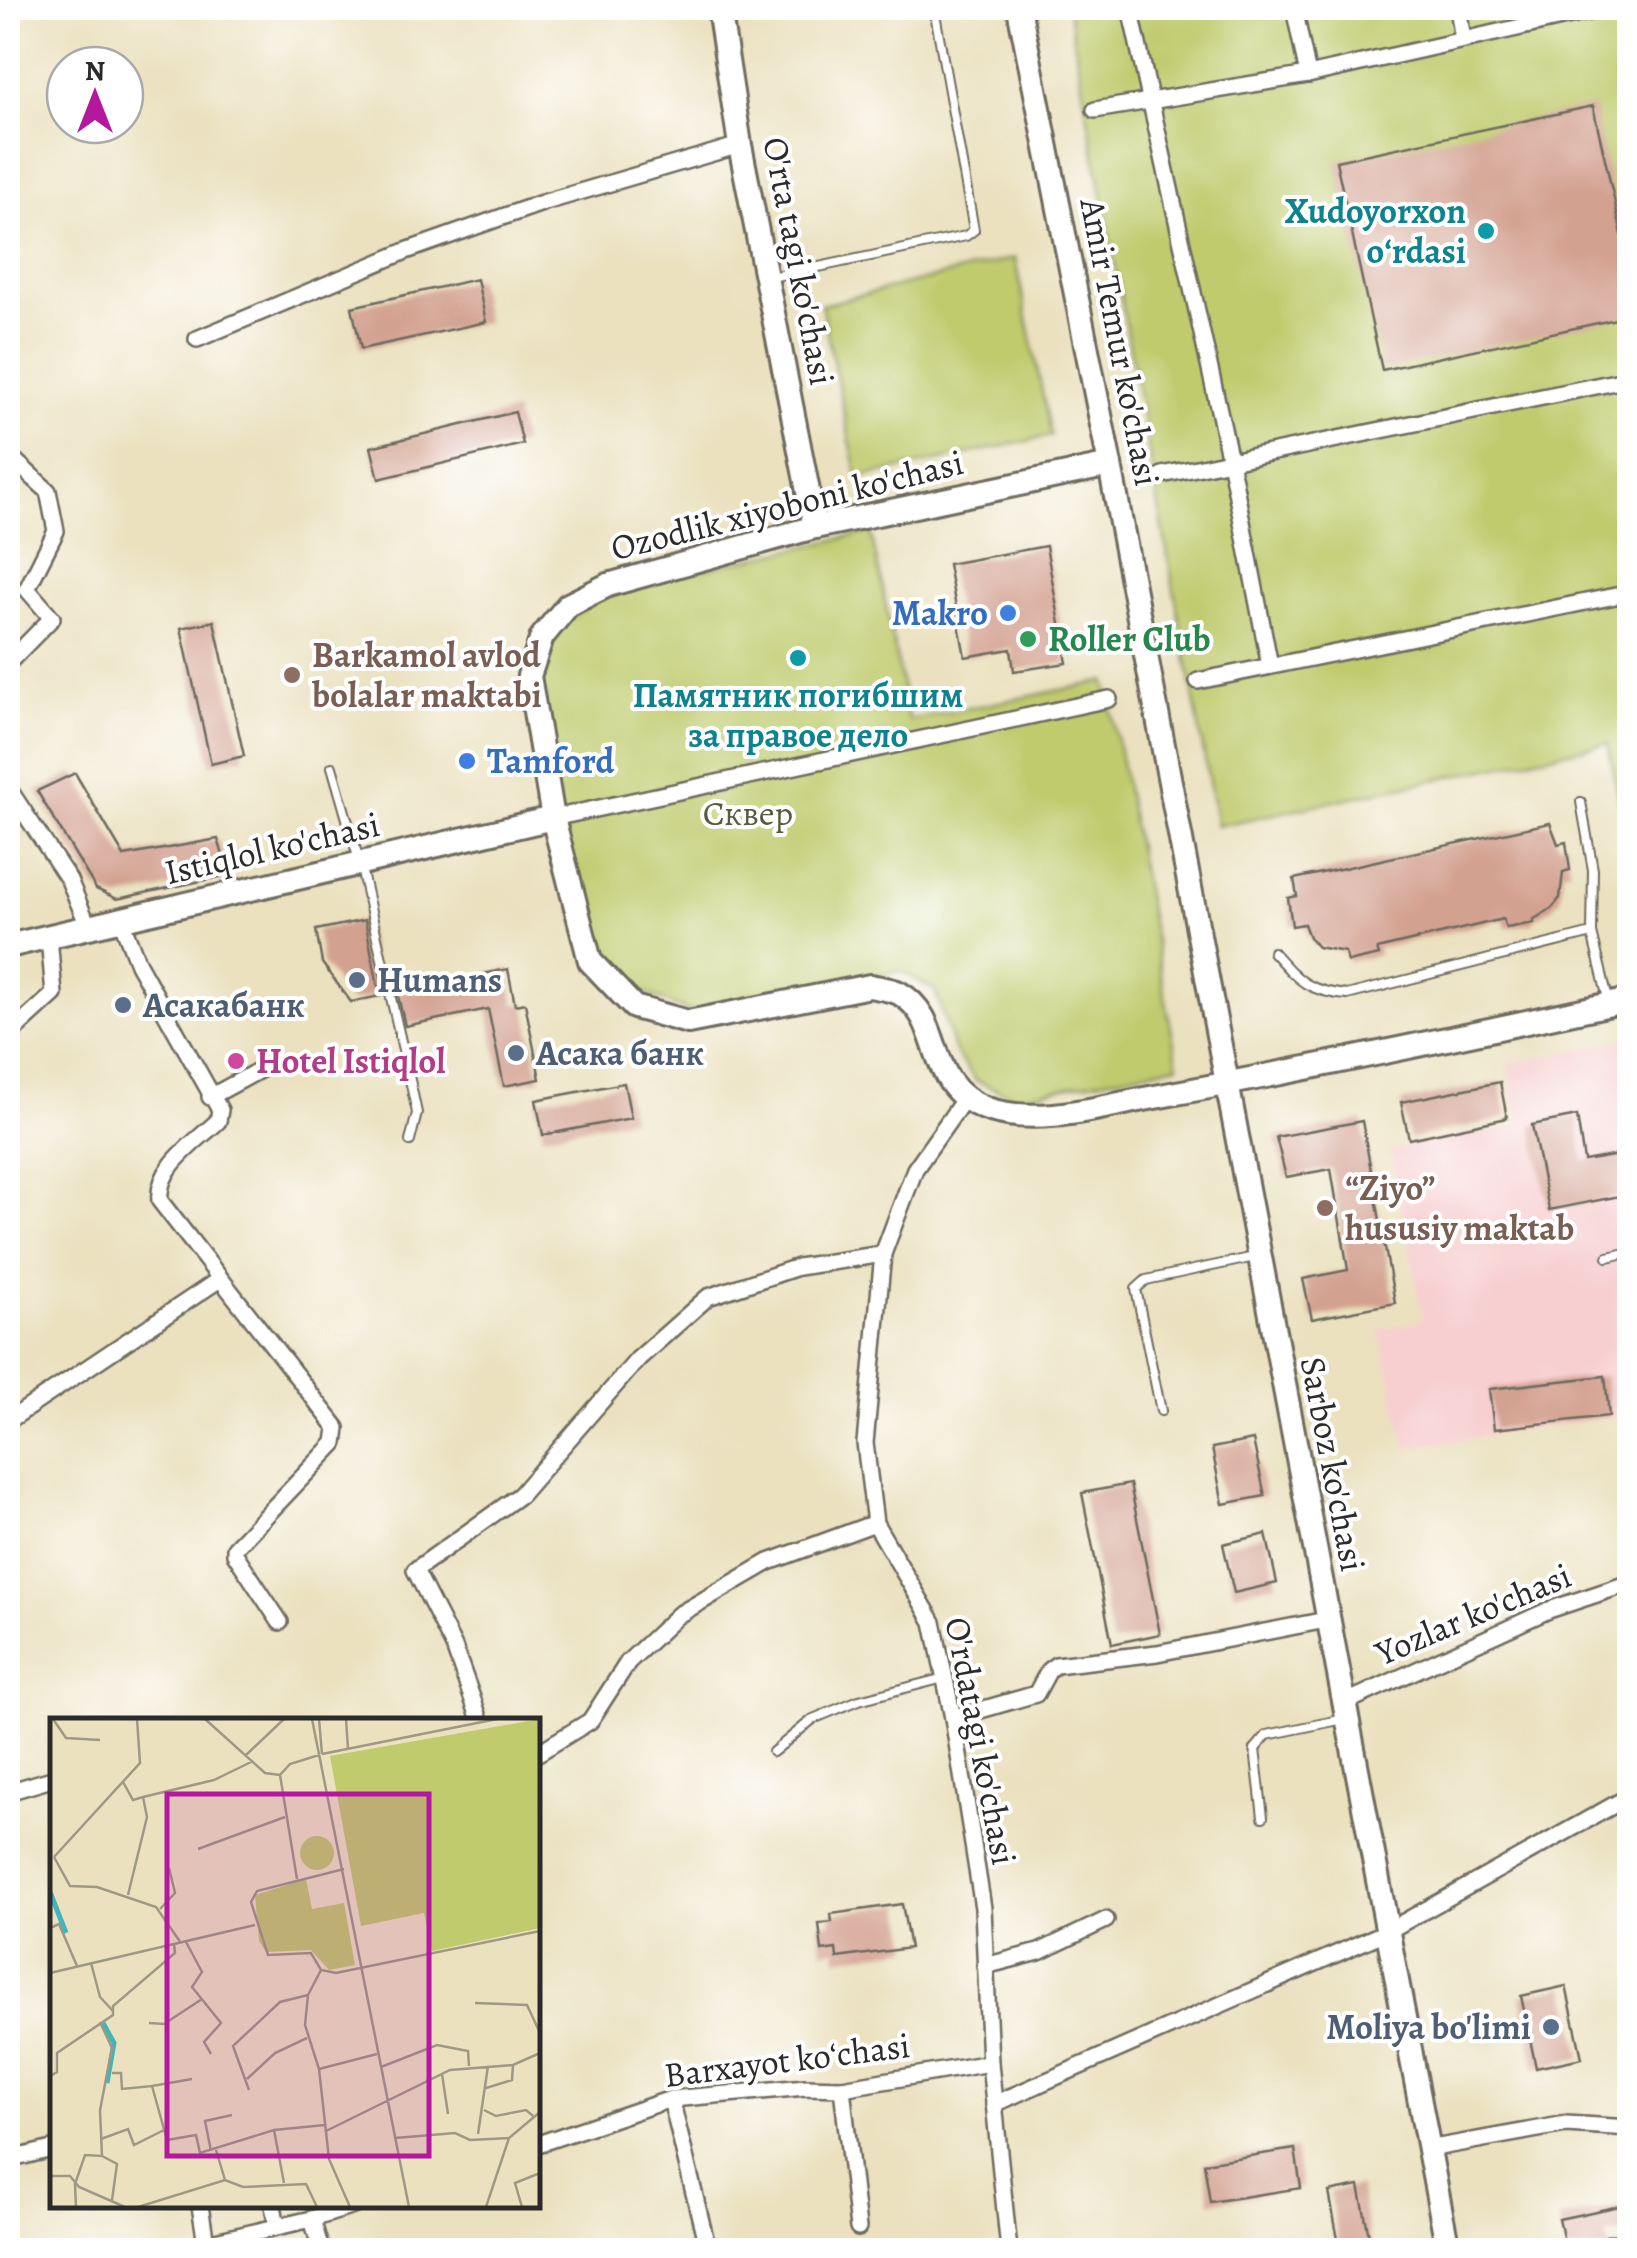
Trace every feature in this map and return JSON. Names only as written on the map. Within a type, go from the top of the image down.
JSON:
[{"type":"main road","name":"O'rta tagi ko'chasi","points":[[719,8],[740,145],[815,528]]},
{"type":"main road","name":"Amir Temur ko'chasi","points":[[1018,8],[1152,690]]},
{"type":"main road","name":"Ozodlik xiyoboni ko'chasi","points":[[965,1098],[946,1080],[922,1014],[899,993],[870,986],[688,1022],[634,1007],[590,960],[553,818],[529,676],[542,637],[568,604],[608,584],[815,528],[1110,465]]},
{"type":"main road","name":"Sarboz ko'chasi","points":[[1152,690],[1448,2250]]},
{"type":"main road","name":"Istiqlol ko'chasi","points":[[8,946],[553,818]]},
{"type":"main road","points":[[965,1098],[990,1110],[1060,1114],[1227,1084],[1620,1002]]},
{"type":"street","points":[[1130,8],[1230,460],[1270,666]]},
{"type":"street","points":[[1294,8],[1308,75]]},
{"type":"street","points":[[1458,8],[1462,40]]},
{"type":"street","points":[[1095,110],[1308,75],[1606,8]]},
{"type":"street","points":[[197,339],[406,251],[542,204],[740,145]]},
{"type":"street","points":[[1162,476],[1630,379]]},
{"type":"street","points":[[8,663],[52,618],[27,589],[56,531],[48,491],[14,460]]},
{"type":"street","points":[[1198,681],[1630,593]]},
{"type":"street","points":[[553,818],[1109,699]]},
{"type":"street","points":[[8,788],[69,880],[89,928]]},
{"type":"street","points":[[122,920],[138,964],[220,1110],[218,1121],[164,1174],[160,1201],[334,1420],[338,1433],[335,1442],[235,1548],[235,1554],[280,1622]]},
{"type":"street","points":[[8,1036],[54,994],[49,937]]},
{"type":"street","points":[[210,1098],[266,1066]]},
{"type":"street","name":"O'rdatagi ko'chasi","points":[[965,1098],[915,1169],[883,1254],[865,1442],[875,1524],[933,1622],[953,1718],[983,1908],[990,2063],[1009,2250]]},
{"type":"street","points":[[479,1718],[454,1647],[415,1570],[520,1495],[638,1359],[708,1297],[798,1266],[883,1254]]},
{"type":"street","points":[[8,1421],[220,1279]]},
{"type":"street","points":[[540,1752],[590,1721],[628,1662],[678,1616],[769,1562],[875,1524]]},
{"type":"street","name":"Yozlar ko'chasi","points":[[1343,1711],[1549,1610],[1630,1583]]},
{"type":"street","points":[[953,1718],[1036,1694],[1056,1665],[1157,1654],[1326,1620]]},
{"type":"street","points":[[8,1792],[50,1780]]},
{"type":"street","points":[[994,2104],[1386,1932],[1630,1796]]},
{"type":"street","points":[[986,1966],[1039,1952],[1106,1920]]},
{"type":"street","name":"Barxayot koʻchasi","points":[[540,2143],[670,2100],[806,2086],[842,2088],[990,2063]]},
{"type":"street","points":[[842,2088],[858,2228]]},
{"type":"street","points":[[670,2100],[708,2250]]},
{"type":"street","points":[[1428,2149],[1566,2124],[1630,2128]]},
{"type":"street","points":[[8,2160],[50,2150]]},
{"type":"street","points":[[200,2208],[206,2243],[312,2220],[348,2208]]},
{"type":"street","points":[[273,2208],[277,2226]]},
{"type":"street","points":[[312,2220],[321,2250]]},
{"type":"lane","points":[[766,278],[966,236],[974,230],[937,8]]},
{"type":"lane","points":[[332,767],[360,864],[417,1113],[410,1141]]},
{"type":"lane","points":[[1581,802],[1594,870],[1592,933],[1620,1002]]},
{"type":"lane","points":[[1273,952],[1301,983],[1320,992],[1348,994],[1592,933]]},
{"type":"lane","points":[[1608,1258],[1630,1252]]},
{"type":"lane","points":[[1161,1411],[1136,1289],[1146,1280],[1259,1256]]},
{"type":"lane","points":[[773,1752],[813,1719],[859,1700],[944,1678]]},
{"type":"lane","points":[[1263,1816],[1255,1749],[1267,1735],[1343,1711]]},
{"type":"shaded area","points":[[1629,1039],[1629,1414],[1406,1448],[1379,1330],[1423,1320],[1390,1150],[1520,1125],[1508,1064]]},
{"type":"green space","points":[[1068,8],[1629,8],[1629,849],[1608,743],[1217,826]]},
{"type":"green space","points":[[1015,258],[1051,436],[858,478],[821,305]]},
{"type":"green space","name":"Сквер","points":[[871,532],[909,720],[1106,681],[1178,1065],[1015,1097],[976,1081],[955,1052],[935,990],[900,971],[696,1015],[619,982],[576,918],[537,680],[555,628],[615,588]]},
{"type":"building","name":"Xudoyorxon oʻrdasi","points":[[1593,106],[1630,270],[1630,316],[1382,370],[1336,161]]},
{"type":"building","points":[[477,279],[486,322],[361,349],[352,307]]},
{"type":"building","points":[[515,412],[523,444],[379,479],[371,447]]},
{"type":"building","name":"Makro","points":[[1046,546],[1067,663],[1014,671],[1011,649],[965,657],[948,564]]},
{"type":"building","points":[[214,621],[244,756],[211,764],[181,628]]},
{"type":"building","points":[[75,773],[124,856],[218,839],[229,875],[117,899],[96,889],[37,791]]},
{"type":"building","points":[[1550,823],[1558,844],[1566,842],[1570,870],[1563,872],[1560,898],[1534,923],[1506,928],[1503,919],[1377,949],[1379,955],[1348,962],[1345,952],[1318,947],[1304,924],[1292,926],[1288,898],[1297,896],[1294,879]]},
{"type":"building","points":[[365,920],[380,996],[351,1002],[322,963],[316,930]]},
{"type":"building","name":"Асака банк","points":[[508,969],[515,1005],[525,1003],[540,1079],[504,1086],[488,1009],[405,1026],[397,991]]},
{"type":"building","points":[[1500,1082],[1507,1118],[1409,1139],[1401,1102]]},
{"type":"building","points":[[624,1083],[631,1118],[543,1135],[536,1100]]},
{"type":"building","points":[[1577,1116],[1584,1161],[1630,1153],[1630,1194],[1549,1210],[1532,1125]]},
{"type":"building","points":[[1362,1121],[1395,1303],[1312,1319],[1303,1279],[1348,1270],[1331,1169],[1286,1177],[1276,1137]]},
{"type":"building","points":[[1605,1376],[1609,1416],[1494,1429],[1489,1389]]},
{"type":"building","points":[[1253,1440],[1265,1496],[1223,1504],[1212,1448]]},
{"type":"building","points":[[1130,1484],[1160,1634],[1112,1644],[1082,1493]]},
{"type":"building","points":[[1266,1534],[1277,1583],[1234,1593],[1223,1544]]},
{"type":"building","points":[[902,1904],[910,1948],[837,1958],[836,1949],[822,1951],[819,1924],[832,1922],[831,1914]]},
{"type":"building","name":"Moliya bo'limi","points":[[1566,1986],[1582,2058],[1536,2068],[1521,1996]]},
{"type":"building","points":[[1295,2149],[1301,2188],[1210,2202],[1204,2163]]},
{"type":"building","points":[[1359,2186],[1372,2250],[1340,2250],[1329,2192]]},
{"type":"building","points":[[1624,2205],[1630,2231],[1606,2236],[1610,2250],[1566,2250],[1559,2219]]},
{"type":"place","name":"Xudoyorxon oʻrdasi","points":[[1486,231]]},
{"type":"place","name":"Makro","points":[[1008,613]]},
{"type":"place","name":"Roller Club","points":[[1028,639]]},
{"type":"place","name":"Памятник погибшим за правое дело","points":[[798,658]]},
{"type":"place","name":"Barkamol avlod bolalar maktabi","points":[[292,675]]},
{"type":"place","name":"Tamford","points":[[467,761]]},
{"type":"place","name":"Humans","points":[[357,980]]},
{"type":"place","name":"Асакабанк","points":[[123,1005]]},
{"type":"place","name":"Асака банк","points":[[516,1053]]},
{"type":"place","name":"Hotel Istiqlol","points":[[236,1061]]},
{"type":"place","name":"“Ziyo” hususiy maktab","points":[[1325,1208]]},
{"type":"place","name":"Moliya bo'limi","points":[[1551,2027]]}]
